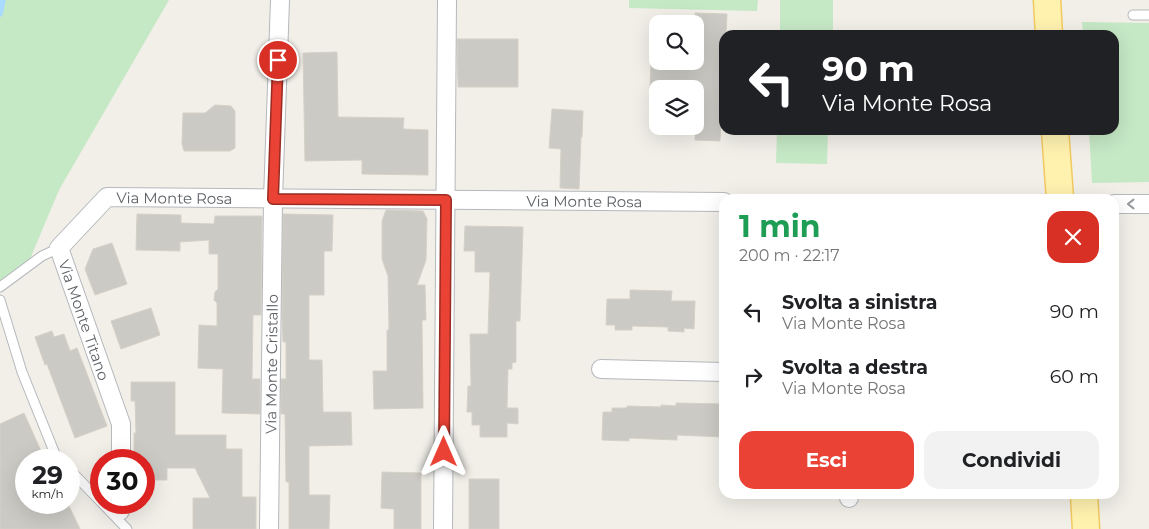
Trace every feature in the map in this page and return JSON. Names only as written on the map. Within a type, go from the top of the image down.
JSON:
[{"type":"main road","points":[[1047,0],[1049,30]]},
{"type":"main road","points":[[1055,135],[1060,194]]},
{"type":"main road","points":[[1084,499],[1086,529]]},
{"type":"street","points":[[273,199],[280,0]]},
{"type":"street","points":[[443,529],[447,0]]},
{"type":"street","name":"Via Monte Rosa","points":[[107,197],[719,202]]},
{"type":"street","name":"Via Monte Titano","points":[[107,197],[59,248],[121,424],[121,449]]},
{"type":"street","name":"Via Monte Cristallo","points":[[269,529],[273,199]]},
{"type":"street","points":[[1119,204],[1149,204]]},
{"type":"street","points":[[601,369],[719,372]]},
{"type":"lane","points":[[1133,15],[1149,15]]},
{"type":"lane","points":[[0,287],[42,256],[59,248]]},
{"type":"lane","points":[[0,300],[22,372],[53,449]]},
{"type":"lane","points":[[80,480],[90,491]]},
{"type":"lane","points":[[113,514],[127,529]]},
{"type":"green space","points":[[0,0],[169,0],[59,190],[30,259],[0,284]]},
{"type":"green space","points":[[629,0],[758,0],[757,11],[629,8]]},
{"type":"green space","points":[[780,0],[833,0],[833,30],[780,30]]},
{"type":"green space","points":[[1082,22],[1149,23],[1149,182],[1092,183],[1089,135],[1119,135],[1119,30],[1083,30]]},
{"type":"green space","points":[[777,135],[828,135],[827,164],[776,163]]},
{"type":"building","points":[[695,13],[727,14],[726,30],[719,30],[720,141],[695,140],[695,135],[704,135],[704,80],[650,80],[651,70],[704,70],[704,15],[695,15]]},
{"type":"building","points":[[457,39],[518,39],[518,87],[458,87]]},
{"type":"building","points":[[337,52],[338,117],[404,118],[403,129],[428,130],[428,175],[362,174],[362,160],[305,161],[303,53]]},
{"type":"building","points":[[215,105],[231,106],[235,111],[235,148],[230,151],[184,151],[182,144],[183,113],[205,113]]},
{"type":"building","points":[[552,109],[583,111],[579,189],[560,188],[561,149],[549,148]]},
{"type":"building","points":[[386,210],[423,211],[427,219],[426,260],[417,285],[425,285],[426,320],[422,320],[423,408],[374,409],[373,371],[387,371],[387,330],[389,330],[388,276],[382,259],[382,221]]},
{"type":"building","points":[[137,214],[181,215],[181,223],[214,224],[215,216],[262,216],[261,315],[253,315],[252,379],[260,379],[260,414],[222,413],[223,369],[198,368],[199,325],[217,326],[217,303],[214,300],[215,292],[218,289],[218,254],[209,254],[209,240],[180,242],[180,251],[136,250]]},
{"type":"building","points":[[283,214],[333,215],[332,251],[324,251],[324,295],[309,295],[309,360],[322,360],[323,412],[351,412],[352,445],[309,446],[309,495],[330,495],[329,529],[289,529],[289,482],[286,482],[285,414],[281,414],[281,379],[286,379],[286,342],[283,342],[282,316]]},
{"type":"building","points":[[465,226],[523,227],[520,321],[516,321],[516,362],[512,363],[512,369],[508,369],[507,408],[518,408],[518,424],[507,423],[507,437],[480,437],[480,425],[472,425],[472,412],[467,412],[468,386],[471,386],[470,334],[488,334],[490,272],[475,272],[475,251],[464,251]]},
{"type":"building","points":[[112,243],[127,284],[95,295],[85,269],[93,249]]},
{"type":"building","points":[[630,290],[672,291],[671,301],[695,301],[694,329],[684,328],[684,332],[668,331],[668,327],[632,326],[632,330],[615,330],[615,325],[606,325],[607,299],[630,299]]},
{"type":"building","points":[[151,308],[160,335],[121,349],[111,321]]},
{"type":"building","points":[[52,331],[54,337],[64,334],[70,351],[77,348],[107,426],[75,438],[35,337]]},
{"type":"building","points":[[131,382],[175,382],[175,435],[226,435],[226,449],[242,449],[242,497],[256,497],[256,529],[193,529],[193,498],[210,498],[195,468],[167,468],[167,480],[155,480],[155,449],[134,449],[134,433],[136,433],[135,401],[131,401]]},
{"type":"building","points":[[676,403],[719,404],[719,437],[677,435],[677,440],[629,438],[629,441],[602,440],[603,412],[612,412],[612,408],[627,408],[627,406],[676,406]]},
{"type":"building","points":[[24,413],[40,449],[15,449],[15,514],[73,514],[80,529],[0,529],[0,424]]},
{"type":"building","points":[[382,472],[421,473],[421,529],[394,529],[394,509],[381,508]]},
{"type":"building","points":[[469,479],[499,479],[499,529],[469,529]]},
{"type":"waterway","points":[[0,14],[3,0]]},
{"type":"route","points":[[278,60],[273,199],[446,200],[444,452]]}]
